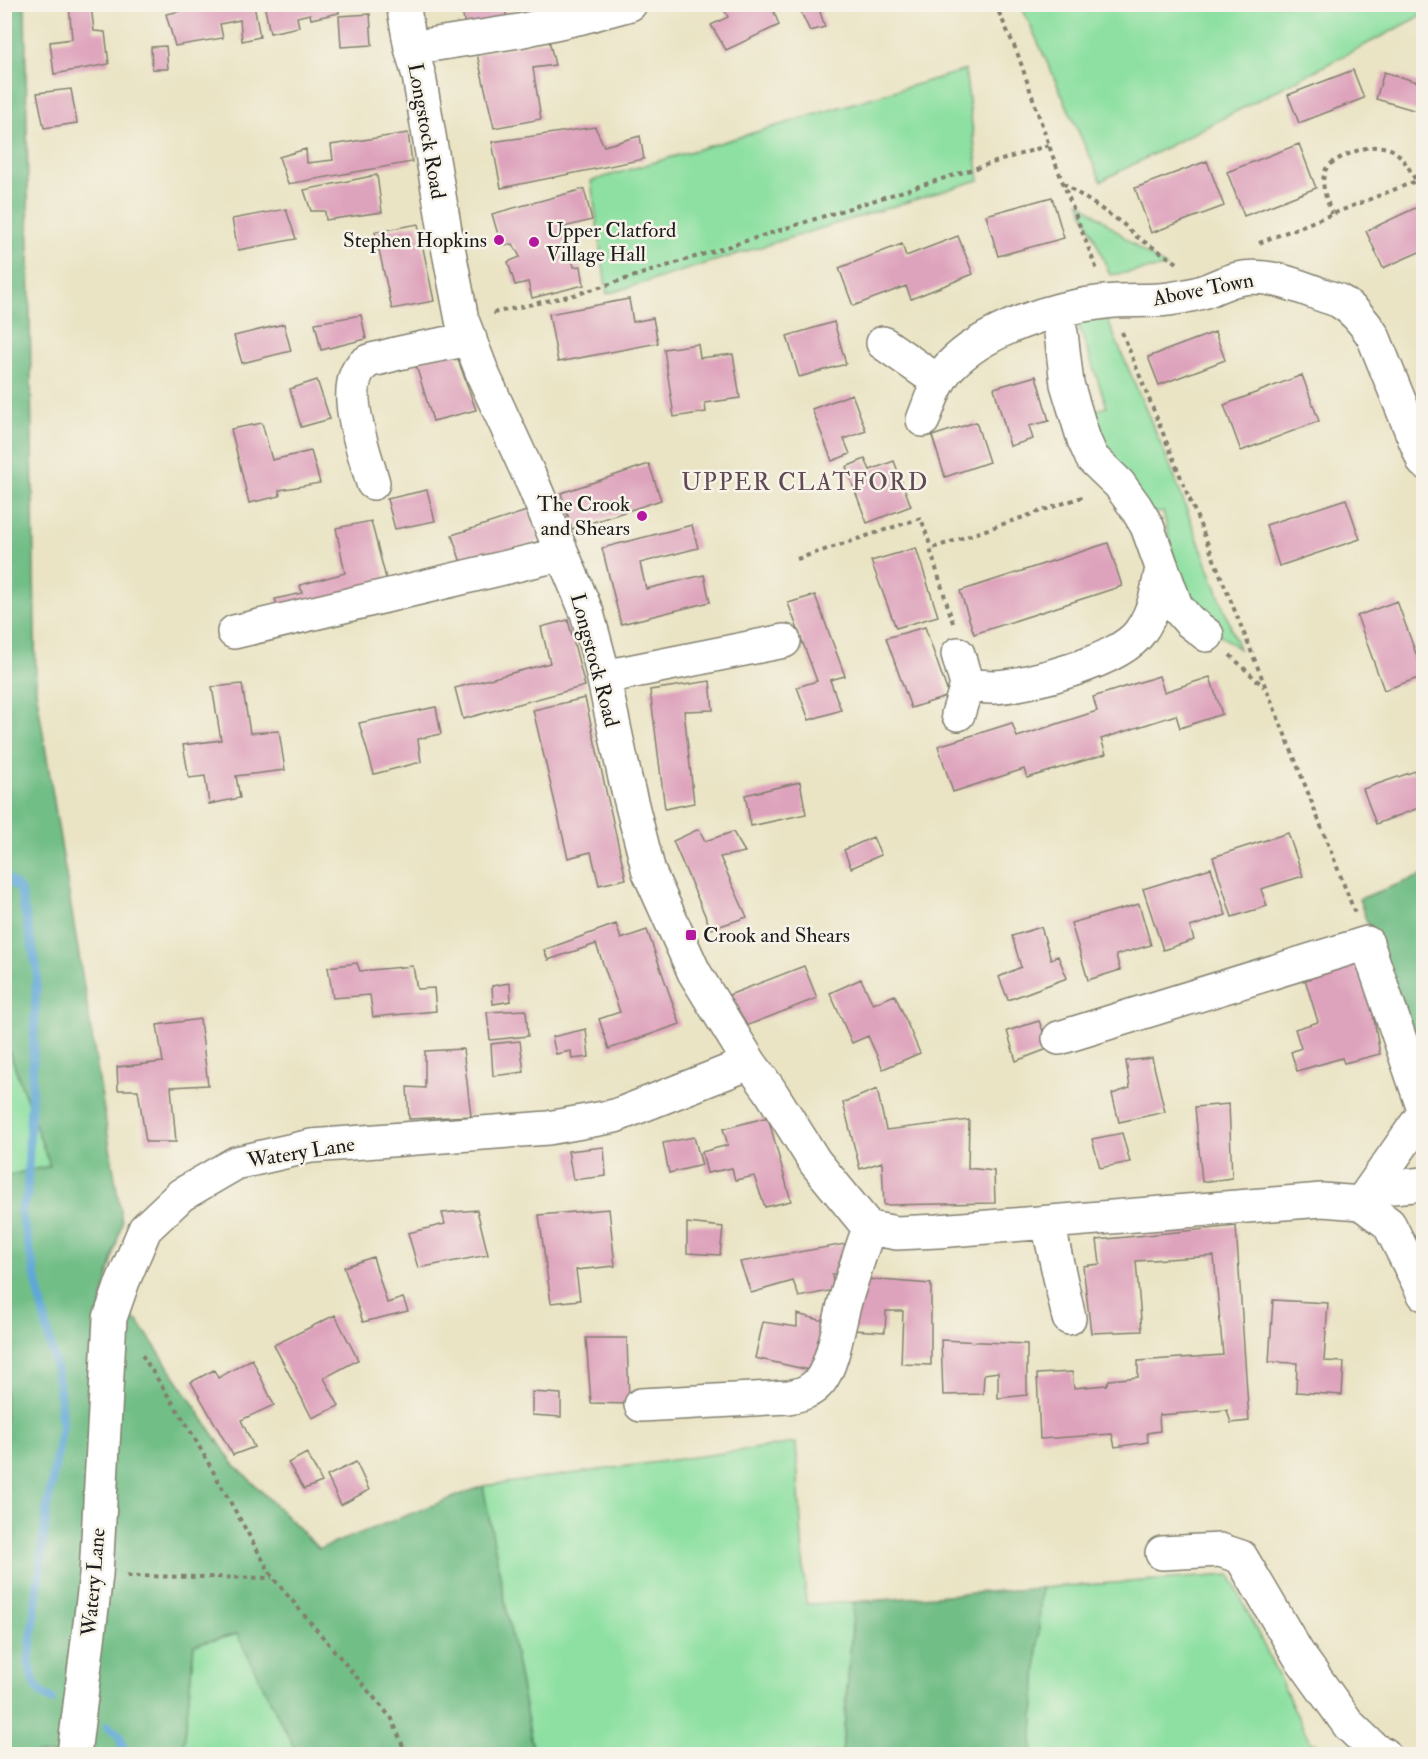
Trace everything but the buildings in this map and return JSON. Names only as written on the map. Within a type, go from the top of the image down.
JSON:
[{"type":"street","name":"Longstock Road","points":[[404,4],[443,220],[466,330],[484,377],[534,486],[587,613],[649,872],[694,972],[750,1063],[770,1089],[815,1162],[869,1228]]},
{"type":"street","points":[[411,48],[519,31],[630,4]]},
{"type":"street","name":"Above Town","points":[[923,420],[939,382],[948,368],[983,340],[1027,321],[1090,303],[1165,300],[1206,291],[1238,279],[1254,277],[1290,284],[1339,301],[1364,322],[1373,336],[1424,462]]},
{"type":"street","points":[[1056,311],[1062,333],[1067,384],[1084,440],[1092,458],[1119,484],[1147,526],[1176,606],[1189,621],[1207,635]]},
{"type":"street","points":[[373,483],[353,412],[351,393],[354,378],[366,362],[466,330]]},
{"type":"street","points":[[883,343],[939,382]]},
{"type":"street","points":[[234,632],[562,554]]},
{"type":"street","points":[[958,654],[962,700],[993,687],[1026,683],[1083,666],[1106,656],[1139,634],[1155,601],[1162,567]]},
{"type":"street","points":[[603,677],[784,641]]},
{"type":"street","points":[[1059,1038],[1367,943],[1424,1112],[1366,1196]]},
{"type":"street","name":"Watery Lane","points":[[74,1755],[96,1575],[110,1318],[144,1229],[181,1195],[236,1163],[311,1146],[548,1128],[615,1116],[750,1063]]},
{"type":"street","points":[[641,1405],[788,1397],[812,1389],[827,1370],[845,1299],[869,1228],[897,1233],[1048,1223],[1366,1196],[1424,1184]]},
{"type":"street","points":[[1366,1196],[1389,1224],[1424,1294]]},
{"type":"street","points":[[1048,1223],[1069,1318]]},
{"type":"street","points":[[1162,1553],[1220,1550],[1241,1557],[1298,1654],[1349,1725],[1375,1750],[1384,1755]]},
{"type":"path","points":[[995,4],[1017,52],[1048,145],[1109,301],[1367,943]]},
{"type":"path","points":[[466,330],[1048,145]]},
{"type":"path","points":[[1254,245],[1416,181],[1403,159],[1392,150],[1364,148],[1337,159],[1325,171],[1324,192],[1332,214]]},
{"type":"path","points":[[1063,183],[1117,220],[1137,237],[1188,270]]},
{"type":"path","points":[[931,548],[1119,484]]},
{"type":"path","points":[[797,559],[921,518],[960,645],[958,654]]},
{"type":"path","points":[[1207,635],[1236,659],[1266,689]]},
{"type":"path","points":[[110,1318],[159,1380],[187,1425],[273,1578],[392,1719],[406,1755]]},
{"type":"path","points":[[96,1575],[273,1578]]},
{"type":"green space","points":[[25,4],[36,690],[122,1222],[101,1304],[138,1321],[232,1462],[319,1549],[483,1486],[534,1754],[297,1754],[237,1634],[194,1645],[183,1754],[5,1754],[5,1176],[50,1166],[4,1036],[4,5]]},
{"type":"green space","points":[[1423,4],[1423,15],[1101,181],[1021,5]]},
{"type":"green space","points":[[965,70],[979,180],[607,294],[591,181]]},
{"type":"green space","points":[[1079,201],[1138,248],[1166,267],[1110,275]]},
{"type":"green space","points":[[1103,310],[1171,468],[1239,649],[1216,632],[1181,589],[1163,512],[1152,514],[1103,457],[1084,413],[1107,407],[1075,315]]},
{"type":"green space","points":[[1423,875],[1423,1085],[1359,899]]},
{"type":"green space","points":[[4,1036],[50,1166],[5,1176],[4,1176]]},
{"type":"green space","points":[[796,1443],[806,1604],[854,1602],[842,1754],[534,1754],[483,1486]]},
{"type":"green space","points":[[1230,1575],[1310,1742],[1362,1754],[1032,1754],[1041,1588]]},
{"type":"green space","points":[[1041,1588],[1032,1754],[842,1754],[854,1602]]},
{"type":"green space","points":[[238,1634],[297,1754],[183,1754],[194,1645]]},
{"type":"waterway","points":[[4,875],[20,890],[37,969],[27,1195],[21,1211],[59,1383],[62,1428],[47,1508],[29,1660],[35,1684],[41,1693],[52,1700]]},
{"type":"waterway","points":[[107,1726],[119,1735],[125,1754]]},
{"type":"place","name":"Stephen Hopkins","points":[[499,240]]},
{"type":"place","name":"Upper Clatford Village Hall","points":[[534,242]]},
{"type":"place","name":"The Crook and Shears","points":[[642,516]]},
{"type":"place","name":"Crook and Shears","points":[[691,935]]},
{"type":"district","name":"UPPER CLATFORD","points":[[805,482]]}]
